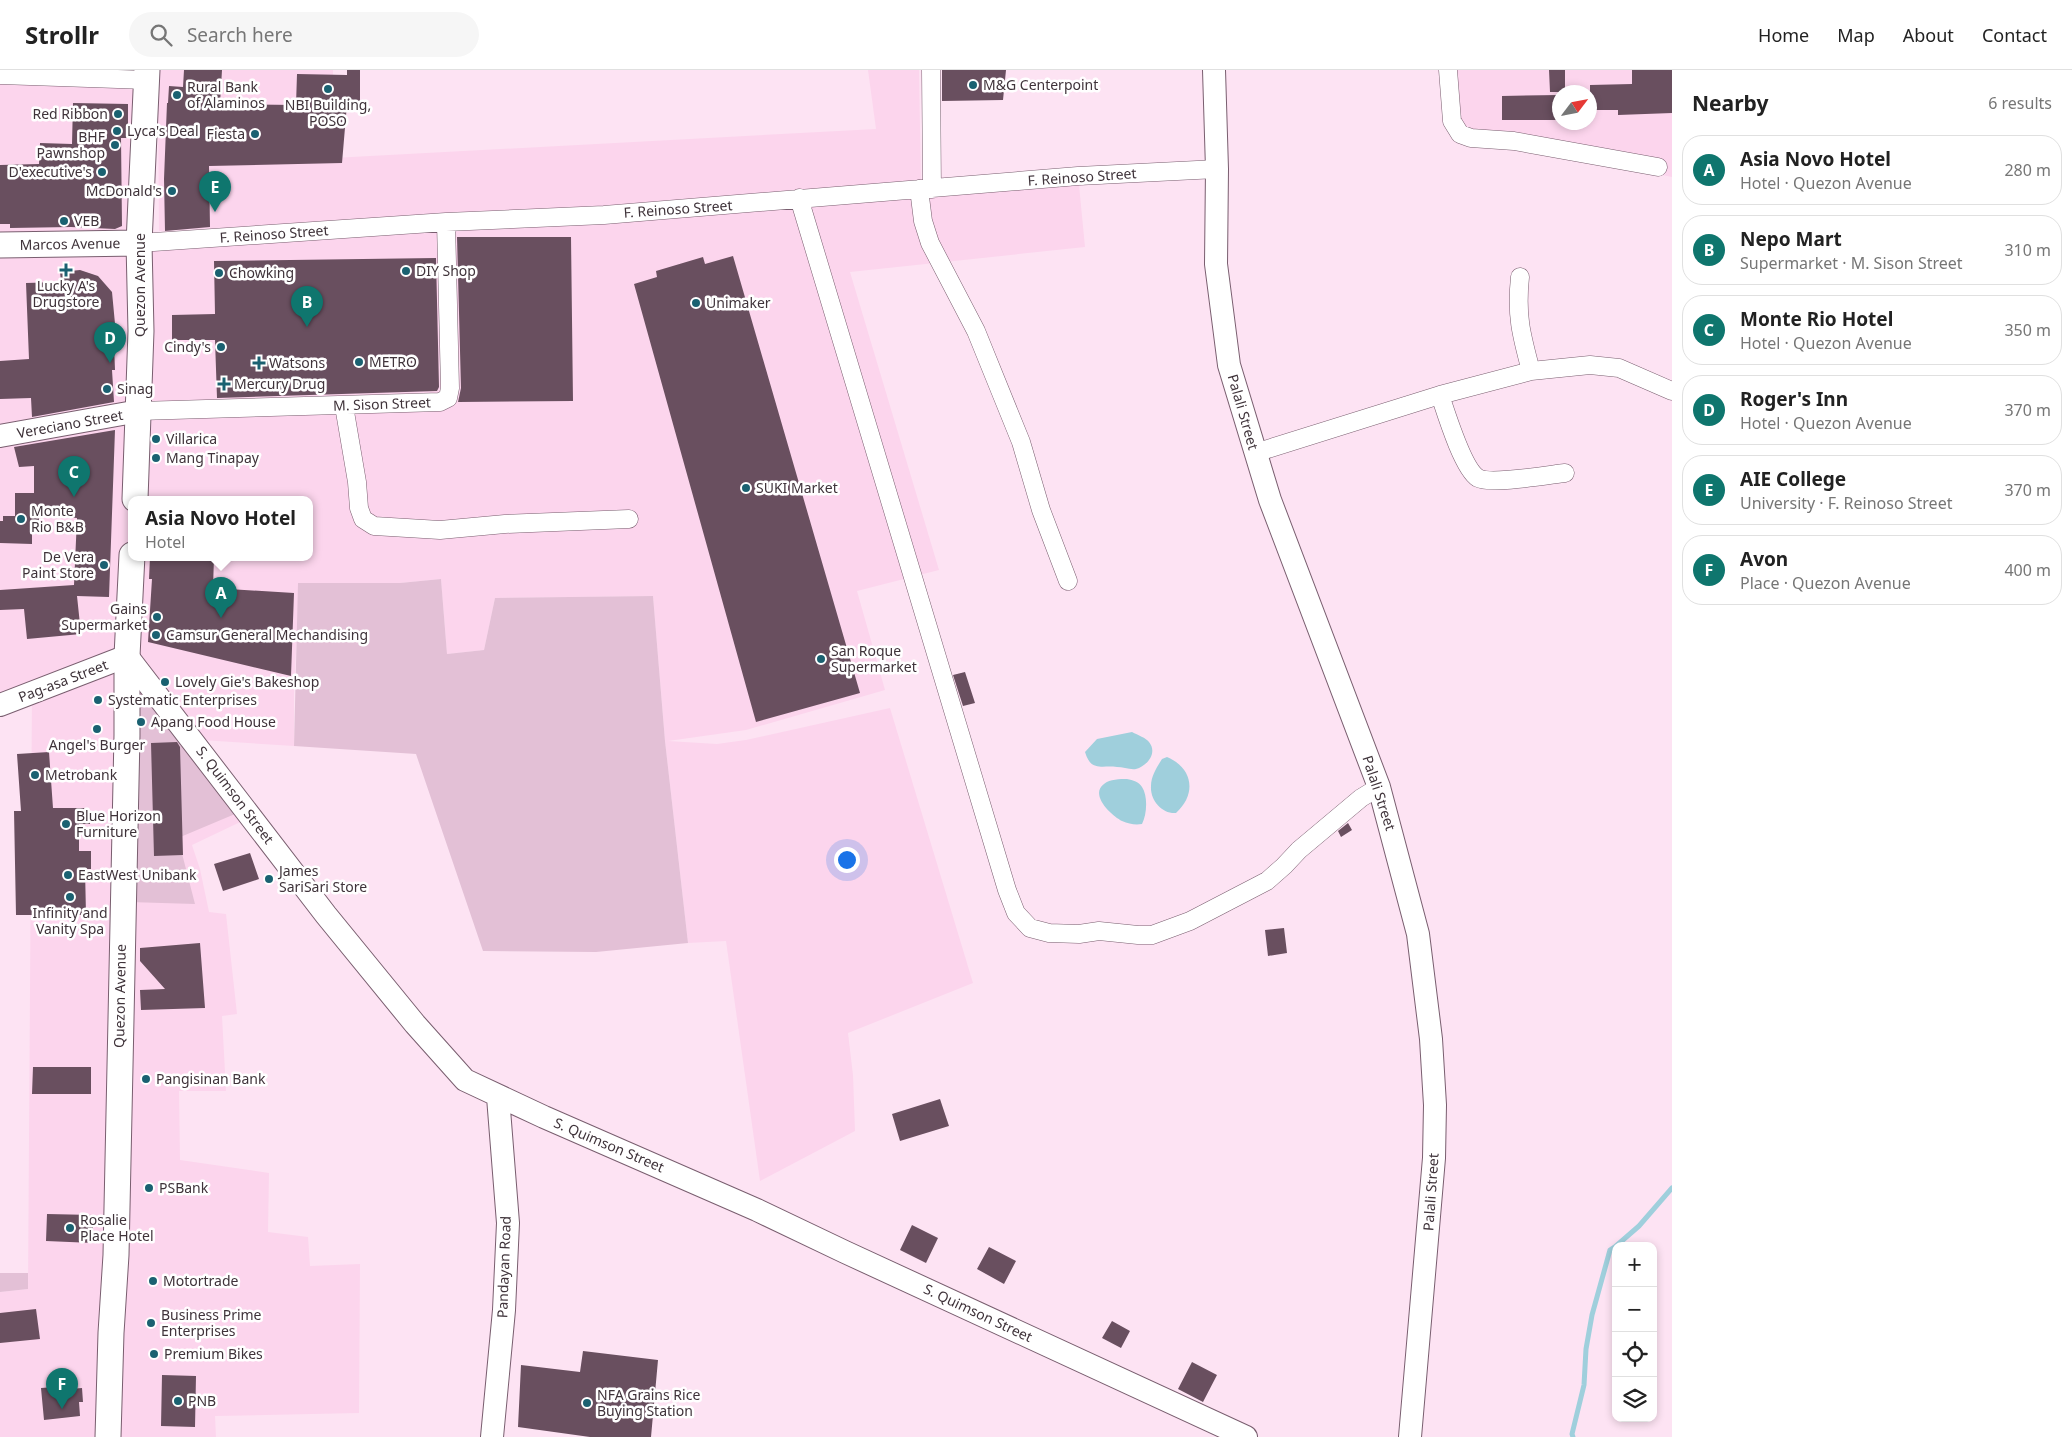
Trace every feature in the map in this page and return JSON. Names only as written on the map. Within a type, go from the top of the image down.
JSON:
[{"type":"main road","name":"Quezon Avenue","points":[[135,496],[139,411],[139,243],[147,75]]},
{"type":"main road","name":"Marcos Avenue","points":[[0,245],[139,243]]},
{"type":"main road","name":"Quezon Avenue","points":[[108,1437],[110,1333],[116,1245],[127,656],[132,561]]},
{"type":"street","points":[[931,70],[923,220],[930,243],[976,331],[1021,442],[1041,510],[1068,581]]},
{"type":"street","name":"Palali Street","points":[[1214,70],[1216,264],[1229,365],[1270,500],[1379,787],[1418,934],[1431,1039],[1435,1104],[1434,1158],[1410,1437]]},
{"type":"street","points":[[1448,70],[1452,121],[1460,134],[1471,138],[1514,141],[1658,166]]},
{"type":"street","points":[[0,75],[147,75]]},
{"type":"street","name":"F. Reinoso Street","points":[[139,243],[446,222],[614,214],[1078,176],[1216,169]]},
{"type":"street","points":[[799,198],[1007,890],[1016,913],[1023,922],[1030,928],[1050,933],[1080,934],[1099,930],[1152,935],[1190,921],[1267,881],[1299,850],[1360,798],[1379,787]]},
{"type":"street","name":"M. Sison Street","points":[[139,411],[440,402],[448,398],[450,388],[446,222]]},
{"type":"street","points":[[1520,277],[1517,304],[1520,332],[1531,371]]},
{"type":"street","points":[[1255,453],[1440,395],[1531,371],[1590,366],[1619,368],[1672,391]]},
{"type":"street","points":[[1440,395],[1456,442],[1470,470],[1476,477],[1495,480],[1566,474]]},
{"type":"street","points":[[344,406],[357,482],[359,508],[363,519],[374,526],[440,530],[505,524],[629,519]]},
{"type":"street","name":"Vereciano Street","points":[[0,436],[139,411]]},
{"type":"street","name":"Pag-asa Street","points":[[0,705],[127,656]]},
{"type":"street","name":"S. Quimson Street","points":[[127,656],[326,915],[415,1024],[465,1080],[498,1097],[757,1210],[1246,1437]]},
{"type":"street","name":"Pandayan Road","points":[[492,1437],[504,1310],[508,1223],[498,1097]]},
{"type":"shaded area","points":[[0,70],[147,70],[139,243],[1079,185],[1085,247],[850,272],[939,570],[857,591],[885,690],[746,730],[668,741],[717,744],[746,740],[890,708],[973,983],[848,1033],[853,1075],[855,1131],[760,1181],[726,941],[688,943],[665,741],[653,596],[495,598],[484,650],[447,654],[441,579],[400,583],[299,583],[294,693],[294,746],[201,740],[255,815],[192,845],[200,869],[209,912],[226,914],[237,1014],[222,1016],[226,1091],[179,1091],[180,1160],[269,1173],[268,1232],[308,1237],[310,1266],[360,1264],[359,1413],[215,1416],[216,1437],[0,1437],[0,1292],[28,1289],[32,693],[0,704]]},
{"type":"shaded area","points":[[160,70],[333,70],[333,158],[876,129],[868,70],[919,70],[921,184],[742,195],[443,218],[159,231],[158,99]]},
{"type":"shaded area","points":[[1445,70],[1672,70],[1672,177],[1556,153],[1462,140]]},
{"type":"shaded area","points":[[441,579],[447,654],[484,650],[495,598],[653,596],[665,741],[688,943],[596,952],[483,951],[416,754],[294,746],[298,583],[400,583]]},
{"type":"shaded area","points":[[134,683],[171,726],[235,814],[178,838],[195,904],[129,902]]},
{"type":"shaded area","points":[[0,1273],[28,1273],[28,1289],[0,1292]]},
{"type":"water","points":[[1132,732],[1146,739],[1151,746],[1152,755],[1144,765],[1136,769],[1097,766],[1087,758],[1085,752],[1097,739]]},
{"type":"water","points":[[1167,757],[1182,768],[1189,782],[1187,798],[1183,806],[1176,813],[1162,809],[1155,801],[1151,791],[1151,782],[1155,772],[1162,759]]},
{"type":"water","points":[[1127,779],[1141,785],[1144,791],[1146,805],[1142,824],[1122,821],[1108,810],[1100,799],[1100,789],[1106,782]]},
{"type":"building","name":"Fiesta","points":[[184,70],[222,70],[220,104],[296,105],[297,74],[347,75],[347,70],[360,70],[360,105],[347,104],[342,163],[209,166],[210,227],[165,231],[164,179],[169,86],[183,87]]},
{"type":"building","name":"M&G Centerpoint","points":[[942,70],[1006,70],[1003,100],[942,101]]},
{"type":"building","points":[[1549,70],[1565,70],[1565,85],[1552,85],[1552,92],[1550,92]]},
{"type":"building","points":[[1632,70],[1672,70],[1672,113],[1618,115],[1618,110],[1597,110],[1597,85],[1590,85],[1632,84]]},
{"type":"building","points":[[1552,95],[1552,120],[1502,120],[1502,96]]},
{"type":"building","points":[[73,103],[128,104],[128,138],[121,138],[122,226],[115,229],[71,227],[10,228],[10,224],[0,224],[0,165],[39,164],[40,143],[72,144]]},
{"type":"building","points":[[457,237],[571,237],[573,401],[458,402],[461,388]]},
{"type":"building","name":"SUKI Market","points":[[733,256],[860,693],[756,722],[634,284],[657,277],[656,271],[703,257],[705,264]]},
{"type":"building","points":[[436,258],[439,387],[437,391],[217,398],[215,340],[172,340],[172,315],[215,314],[214,261]]},
{"type":"building","points":[[80,270],[98,276],[112,292],[117,345],[114,345],[115,370],[112,370],[114,402],[32,417],[31,398],[0,399],[0,361],[29,359],[26,283],[61,282],[60,272]]},
{"type":"building","points":[[115,430],[109,597],[77,596],[81,634],[27,639],[24,609],[0,610],[0,590],[74,585],[77,518],[39,515],[39,528],[32,528],[32,544],[0,543],[0,521],[3,521],[3,516],[15,516],[15,493],[34,493],[34,466],[19,467],[14,447]]},
{"type":"building","points":[[150,561],[214,561],[213,588],[294,593],[291,676],[148,642],[152,579],[149,579]]},
{"type":"building","points":[[965,672],[975,703],[963,706],[953,675]]},
{"type":"building","points":[[177,742],[180,747],[183,855],[154,856],[151,743]]},
{"type":"building","points":[[49,752],[53,808],[89,808],[90,824],[79,824],[79,851],[91,851],[91,869],[85,869],[86,915],[16,915],[14,811],[21,811],[17,754]]},
{"type":"building","points":[[1348,823],[1352,830],[1341,837],[1338,831]]},
{"type":"building","points":[[250,853],[259,879],[223,891],[214,864]]},
{"type":"building","points":[[1284,928],[1287,953],[1268,956],[1265,930]]},
{"type":"building","points":[[200,943],[205,1008],[141,1010],[140,990],[165,989],[140,961],[140,948]]},
{"type":"building","points":[[33,1067],[91,1067],[91,1094],[32,1094]]},
{"type":"building","points":[[940,1099],[949,1126],[900,1141],[892,1114]]},
{"type":"building","name":"Rosalie Place Hotel","points":[[47,1214],[93,1215],[93,1243],[46,1241]]},
{"type":"building","points":[[912,1225],[938,1238],[926,1263],[900,1250]]},
{"type":"building","points":[[989,1247],[1016,1261],[1004,1284],[977,1269]]},
{"type":"building","points":[[36,1309],[40,1339],[0,1343],[0,1313]]},
{"type":"building","points":[[1112,1321],[1130,1331],[1121,1348],[1102,1338]]},
{"type":"building","name":"NFA Grains Rice Buying Station","points":[[583,1351],[658,1360],[651,1437],[590,1437],[518,1427],[521,1365],[580,1372]]},
{"type":"building","points":[[1192,1362],[1217,1375],[1203,1402],[1178,1389]]},
{"type":"building","name":"PNB","points":[[162,1375],[196,1376],[195,1427],[161,1426]]},
{"type":"building","points":[[69,1386],[70,1389],[82,1388],[83,1402],[79,1402],[80,1416],[44,1420],[41,1388]]},
{"type":"waterway","points":[[1621,1242],[1639,1226],[1672,1188]]},
{"type":"waterway","points":[[1573,1437],[1572,1434],[1584,1385],[1586,1349],[1592,1315],[1610,1250],[1612,1249]]},
{"type":"place","name":"M&G Centerpoint","points":[[973,85]]},
{"type":"place","name":"NBI Building, POSO","points":[[328,89]]},
{"type":"place","name":"Rural Bank of Alaminos","points":[[177,95]]},
{"type":"place","name":"Red Ribbon","points":[[118,114]]},
{"type":"place","name":"Lyca's Deal","points":[[117,131]]},
{"type":"place","name":"Fiesta","points":[[255,134]]},
{"type":"place","name":"BHF Pawnshop","points":[[115,145]]},
{"type":"place","name":"D'executive's","points":[[102,172]]},
{"type":"place","name":"McDonald's","points":[[172,191]]},
{"type":"place","name":"AIE College","points":[[215,212]]},
{"type":"place","name":"VEB","points":[[64,221]]},
{"type":"place","name":"Lucky A's Drugstore","points":[[66,270]]},
{"type":"place","name":"DIY Shop","points":[[406,271]]},
{"type":"place","name":"Chowking","points":[[219,273]]},
{"type":"place","name":"Unimaker","points":[[696,303]]},
{"type":"place","name":"Nepo Mart","points":[[307,327]]},
{"type":"place","name":"Cindy's","points":[[221,347]]},
{"type":"place","name":"METRO","points":[[359,362]]},
{"type":"place","name":"Roger's Inn","points":[[110,363]]},
{"type":"place","name":"Watsons","points":[[259,363]]},
{"type":"place","name":"Mercury Drug","points":[[224,384]]},
{"type":"place","name":"Sinag","points":[[107,389]]},
{"type":"place","name":"Villarica","points":[[156,439]]},
{"type":"place","name":"Mang Tinapay","points":[[156,458]]},
{"type":"place","name":"SUKI Market","points":[[746,488]]},
{"type":"place","name":"Monte Rio Hotel","points":[[74,497]]},
{"type":"place","name":"Monte Rio B&B","points":[[21,519]]},
{"type":"place","name":"De Vera Paint Store","points":[[104,565]]},
{"type":"place","name":"Gains Supermarket","points":[[157,617]]},
{"type":"place","name":"Asia Novo Hotel","points":[[221,618]]},
{"type":"place","name":"Camsur General Mechandising","points":[[156,635]]},
{"type":"place","name":"San Roque Supermarket","points":[[821,659]]},
{"type":"place","name":"Lovely Gie's Bakeshop","points":[[165,682]]},
{"type":"place","name":"Systematic Enterprises","points":[[98,700]]},
{"type":"place","name":"Apang Food House","points":[[141,722]]},
{"type":"place","name":"Angel's Burger","points":[[97,729]]},
{"type":"place","name":"Metrobank","points":[[35,775]]},
{"type":"place","name":"Blue Horizon Furniture","points":[[66,824]]},
{"type":"place","name":"EastWest Unibank","points":[[68,875]]},
{"type":"place","name":"James SariSari Store","points":[[269,879]]},
{"type":"place","name":"Infinity and Vanity Spa","points":[[70,897]]},
{"type":"place","name":"Pangisinan Bank","points":[[146,1079]]},
{"type":"place","name":"PSBank","points":[[149,1188]]},
{"type":"place","name":"Rosalie Place Hotel","points":[[70,1228]]},
{"type":"place","name":"Motortrade","points":[[153,1281]]},
{"type":"place","name":"Business Prime Enterprises","points":[[151,1323]]},
{"type":"place","name":"Premium Bikes","points":[[154,1354]]},
{"type":"place","name":"PNB","points":[[178,1401]]},
{"type":"place","name":"NFA Grains Rice Buying Station","points":[[587,1403]]},
{"type":"place","name":"Avon","points":[[62,1409]]}]
